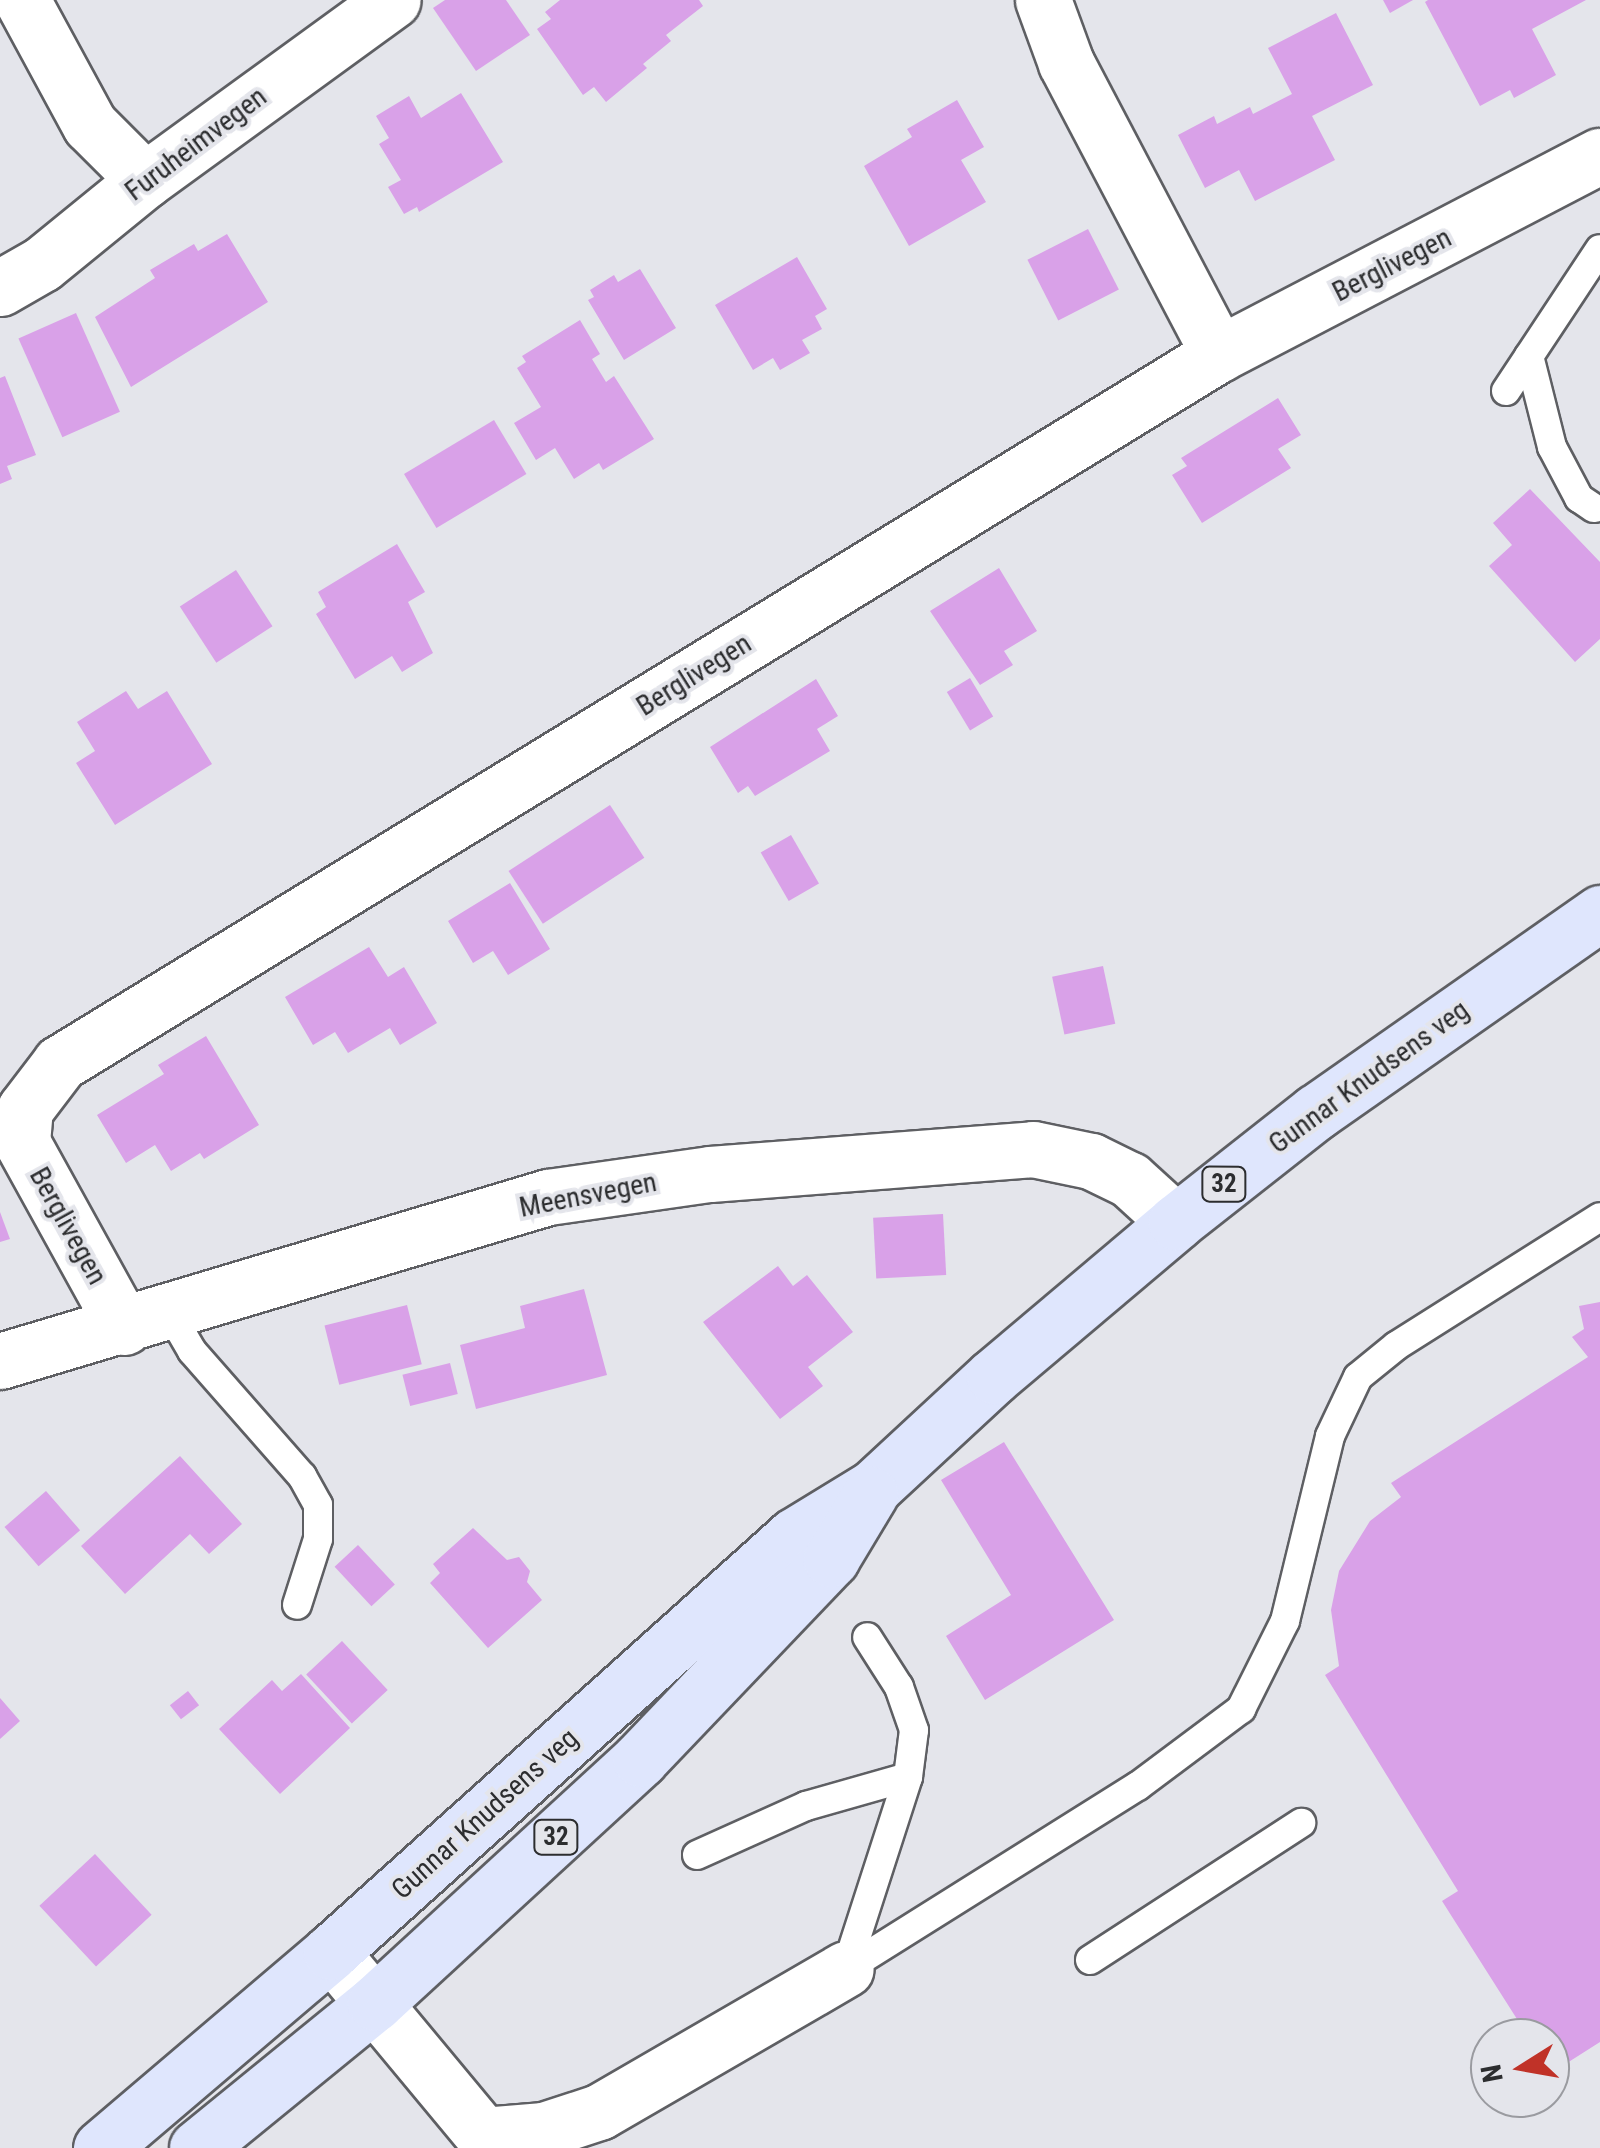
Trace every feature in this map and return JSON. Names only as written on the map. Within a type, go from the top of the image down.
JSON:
[{"type":"main road","name":"Gunnar Knudsens veg","points":[[101,2148],[330,1952],[794,1536],[874,1487],[994,1376],[1176,1222],[1316,1112],[1600,914]]},
{"type":"main road","name":"Gunnar Knudsens veg","points":[[197,2148],[375,2003],[640,1760],[831,1560],[874,1487]]},
{"type":"street","points":[[22,0],[90,125],[144,180]]},
{"type":"street","name":"Furuheimvegen","points":[[0,288],[42,264],[144,180],[392,0]]},
{"type":"street","points":[[1043,0],[1066,62],[1219,354]]},
{"type":"street","name":"Berglivegen","points":[[147,1320],[11,1144],[25,1109],[60,1063],[1219,354],[1600,156]]},
{"type":"street","name":"Meensvegen","points":[[0,1361],[548,1198],[779,1168],[1034,1150],[1091,1160],[1117,1174],[1176,1222]]},
{"type":"street","points":[[330,1952],[375,2003],[476,2142],[544,2130],[598,2112],[846,1969]]},
{"type":"lane","points":[[1506,390],[1600,249]]},
{"type":"lane","points":[[1529,356],[1552,447],[1579,498],[1594,508]]},
{"type":"lane","points":[[846,1969],[1138,1786],[1241,1709],[1285,1620],[1330,1436],[1358,1377],[1396,1346],[1600,1217]]},
{"type":"lane","points":[[147,1320],[192,1351],[302,1476],[318,1505],[318,1540],[297,1605]]},
{"type":"lane","points":[[846,1969],[908,1776],[914,1730],[899,1686],[867,1636]]},
{"type":"lane","points":[[697,1855],[806,1806],[908,1776]]},
{"type":"lane","points":[[1090,1960],[1301,1823]]},
{"type":"building","points":[[445,0],[506,0],[530,35],[476,71],[433,8]]},
{"type":"building","points":[[560,0],[699,0],[703,6],[666,35],[671,41],[643,64],[647,68],[606,102],[594,87],[583,95],[537,29],[551,19],[545,12]]},
{"type":"building","points":[[1383,0],[1413,0],[1390,13]]},
{"type":"building","points":[[1586,0],[1532,29],[1556,75],[1514,98],[1510,90],[1480,106],[1425,2]]},
{"type":"building","points":[[1336,13],[1373,85],[1312,116],[1335,160],[1255,201],[1239,170],[1205,188],[1178,135],[1214,116],[1217,124],[1250,107],[1253,114],[1292,94],[1268,48]]},
{"type":"building","points":[[461,93],[503,162],[419,212],[417,207],[404,214],[388,187],[401,180],[379,144],[389,138],[376,116],[409,96],[421,118]]},
{"type":"building","points":[[957,100],[984,147],[961,160],[986,202],[909,246],[864,166],[912,137],[907,129]]},
{"type":"building","points":[[1088,229],[1119,290],[1058,320],[1027,260]]},
{"type":"building","points":[[227,234],[268,302],[131,387],[95,317],[155,278],[150,270],[194,244],[198,251]]},
{"type":"building","points":[[797,257],[827,309],[815,316],[822,329],[802,340],[810,353],[780,370],[773,358],[753,370],[715,305]]},
{"type":"building","points":[[640,269],[676,328],[624,360],[588,300],[594,297],[590,290],[614,275],[618,282]]},
{"type":"building","points":[[76,313],[120,412],[62,437],[18,339]]},
{"type":"building","points":[[580,320],[600,354],[592,359],[606,382],[614,376],[654,439],[603,470],[599,463],[574,479],[555,448],[536,460],[514,423],[541,407],[517,368],[526,362],[522,356]]},
{"type":"building","points":[[5,376],[36,455],[7,466],[12,479],[0,484],[0,378]]},
{"type":"building","points":[[1278,398],[1301,435],[1278,449],[1291,468],[1202,523],[1172,475],[1187,466],[1181,458]]},
{"type":"building","points":[[494,420],[526,474],[436,528],[404,474]]},
{"type":"building","points":[[1530,489],[1600,562],[1600,639],[1575,662],[1489,566],[1512,545],[1493,523]]},
{"type":"building","points":[[397,544],[425,592],[408,602],[433,653],[402,672],[392,656],[355,679],[316,614],[326,607],[318,592]]},
{"type":"building","points":[[999,568],[1037,631],[1004,651],[1013,665],[980,685],[930,611]]},
{"type":"building","points":[[236,570],[272,626],[216,663],[180,606]]},
{"type":"building","points":[[970,678],[993,717],[970,730],[947,692]]},
{"type":"building","points":[[816,679],[838,716],[817,729],[830,751],[755,796],[748,786],[738,793],[710,747]]},
{"type":"building","points":[[126,691],[138,709],[167,691],[212,764],[115,825],[76,763],[95,751],[77,722]]},
{"type":"building","points":[[610,805],[644,858],[543,924],[509,871]]},
{"type":"building","points":[[791,835],[819,883],[789,901],[761,852]]},
{"type":"building","points":[[510,883],[550,949],[508,975],[493,951],[473,963],[448,921]]},
{"type":"building","points":[[369,947],[388,977],[404,967],[437,1023],[400,1045],[390,1028],[348,1053],[335,1032],[313,1045],[285,997]]},
{"type":"building","points":[[1103,966],[1115,1024],[1064,1035],[1052,977]]},
{"type":"building","points":[[206,1036],[259,1125],[204,1159],[200,1153],[171,1171],[155,1145],[126,1163],[97,1115],[164,1074],[158,1065]]},
{"type":"building","points":[[0,1212],[10,1239],[0,1242]]},
{"type":"building","points":[[943,1214],[946,1275],[876,1279],[873,1218]]},
{"type":"building","points":[[778,1266],[793,1286],[807,1275],[853,1332],[808,1367],[823,1386],[780,1419],[703,1322]]},
{"type":"building","points":[[584,1289],[607,1375],[476,1409],[460,1345],[525,1328],[520,1306]]},
{"type":"building","points":[[1600,1302],[1600,2042],[1570,2061],[1570,2018],[1516,2018],[1442,1901],[1458,1891],[1325,1675],[1339,1666],[1331,1610],[1339,1571],[1370,1521],[1401,1497],[1391,1483],[1588,1357],[1572,1337],[1584,1329],[1579,1306]]},
{"type":"building","points":[[407,1305],[422,1364],[339,1385],[325,1326]]},
{"type":"building","points":[[450,1363],[458,1394],[410,1406],[402,1375]]},
{"type":"building","points":[[1004,1442],[1114,1620],[985,1700],[946,1636],[1011,1595],[941,1480]]},
{"type":"building","points":[[180,1456],[242,1524],[209,1554],[190,1534],[125,1594],[81,1546]]},
{"type":"building","points":[[46,1491],[80,1530],[39,1566],[4,1527]]},
{"type":"building","points":[[473,1528],[507,1560],[519,1557],[530,1571],[527,1582],[542,1600],[488,1648],[430,1583],[440,1573],[433,1564]]},
{"type":"building","points":[[358,1545],[395,1584],[371,1606],[335,1567]]},
{"type":"building","points":[[342,1641],[388,1690],[352,1723],[306,1674]]},
{"type":"building","points":[[301,1674],[350,1728],[280,1794],[219,1729],[272,1680],[282,1691]]},
{"type":"building","points":[[188,1691],[199,1705],[181,1719],[170,1705]]},
{"type":"building","points":[[0,1698],[20,1721],[0,1739]]},
{"type":"building","points":[[95,1854],[152,1915],[96,1967],[39,1906]]}]
